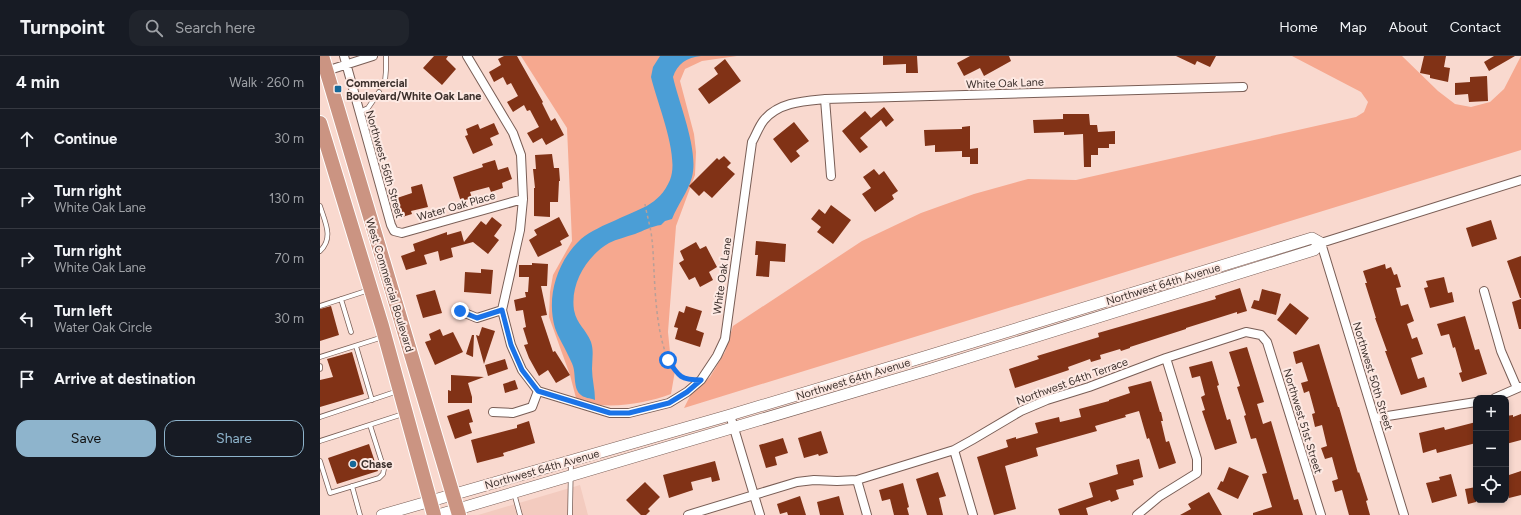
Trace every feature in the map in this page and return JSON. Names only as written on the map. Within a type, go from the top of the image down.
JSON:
[{"type":"highway","name":"West Commercial Boulevard","points":[[322,56],[323,72],[458,512]]},
{"type":"highway","name":"West Commercial Boulevard","points":[[320,123],[385,337],[434,515]]},
{"type":"street","name":"Northwest 56th Street","points":[[344,56],[391,225],[394,231]]},
{"type":"street","points":[[323,72],[373,56]]},
{"type":"street","points":[[467,56],[513,133],[521,155],[523,199],[520,230],[502,310],[511,345],[522,370],[538,391],[532,406],[513,414],[493,412]]},
{"type":"street","name":"White Oak Lane","points":[[538,391],[610,413],[629,413],[669,403],[687,392],[701,380],[717,356],[725,339],[752,142],[764,119],[779,108],[799,102],[825,99],[1243,87]]},
{"type":"street","points":[[825,99],[831,176]]},
{"type":"street","name":"Northwest 64th Avenue","points":[[438,515],[458,512],[514,492],[935,367],[1306,253],[1314,250],[1321,243],[1521,180]]},
{"type":"street","name":"Water Oak Place","points":[[394,231],[402,233],[523,199]]},
{"type":"street","name":"Northwest 64th Avenue","points":[[382,515],[571,462],[730,415],[1312,238],[1321,243]]},
{"type":"street","name":"Northwest 50th Street","points":[[1321,243],[1404,515]]},
{"type":"street","points":[[1484,291],[1501,351],[1519,387],[1502,395]]},
{"type":"street","points":[[460,311],[477,318],[502,310]]},
{"type":"street","name":"Northwest 64th Terrace","points":[[688,515],[797,482],[814,480],[857,480],[954,450],[1021,411],[1047,400],[1089,387],[1166,358],[1246,332],[1261,335]]},
{"type":"street","name":"Northwest 51st Street","points":[[1261,335],[1267,342],[1321,515]]},
{"type":"street","points":[[1137,515],[1160,496],[1197,473],[1197,459],[1166,358]]},
{"type":"street","points":[[1375,418],[1473,402]]},
{"type":"street","points":[[730,415],[760,515]]},
{"type":"street","points":[[954,450],[973,515]]},
{"type":"street","points":[[857,480],[867,515]]},
{"type":"lane","points":[[385,80],[386,56]]},
{"type":"lane","points":[[359,112],[368,108],[379,92]]},
{"type":"lane","points":[[320,206],[329,236],[326,246],[320,251]]},
{"type":"lane","points":[[320,306],[371,289]]},
{"type":"lane","points":[[341,299],[351,332]]},
{"type":"lane","points":[[320,357],[385,337]]},
{"type":"lane","points":[[356,346],[372,400]]},
{"type":"lane","points":[[320,417],[400,390]]},
{"type":"lane","points":[[320,441],[406,413]]},
{"type":"lane","points":[[320,461],[330,493],[379,478],[383,474],[384,469],[370,425]]},
{"type":"lane","points":[[570,515],[571,462]]},
{"type":"lane","points":[[352,486],[360,515]]},
{"type":"lane","points":[[514,492],[520,515]]},
{"type":"path","points":[[645,204],[652,239],[660,340],[668,360],[677,373],[687,380],[701,380]]},
{"type":"shaded area","points":[[521,56],[737,56],[702,61],[685,69],[680,81],[694,134],[696,152],[695,175],[676,226],[668,332],[670,352],[676,365],[671,394],[645,402],[627,405],[597,404],[576,398],[570,375],[549,317],[550,292],[553,275],[572,241],[567,128]]},
{"type":"shaded area","points":[[1292,56],[1402,56],[1438,91],[1455,104],[1471,107],[1490,102],[1504,89],[1521,56],[1521,150],[684,408],[691,394],[710,377],[725,352],[733,326],[862,241],[921,213],[974,194],[1028,179],[1076,180],[1356,117],[1364,112],[1368,102],[1361,92]]},
{"type":"shaded area","points":[[580,485],[588,515],[478,515]]},
{"type":"water","points":[[660,56],[701,56],[691,58],[683,62],[677,68],[673,77],[691,141],[693,154],[692,177],[672,219],[665,221],[661,225],[651,227],[609,243],[594,255],[587,263],[578,280],[573,300],[574,310],[577,320],[592,345],[592,373],[595,400],[582,396],[578,392],[573,366],[555,328],[552,304],[553,292],[560,269],[573,248],[581,239],[598,228],[647,206],[660,196],[670,180],[672,157],[670,144],[651,77],[653,67]]},
{"type":"building","points":[[434,56],[448,56],[446,59],[456,69],[442,85],[423,68]]},
{"type":"building","points":[[504,56],[517,56],[543,102],[542,103],[551,121],[555,118],[564,135],[546,145],[542,138],[533,143],[527,133],[539,127],[530,110],[527,111],[524,105],[513,112],[507,102],[518,96],[511,83],[507,85],[503,77],[494,82],[489,72],[501,65],[498,59]]},
{"type":"building","points":[[883,56],[917,56],[918,73],[906,73],[906,64],[883,65]]},
{"type":"building","points":[[970,56],[1009,56],[1011,61],[984,76],[980,68],[964,76],[957,63]]},
{"type":"building","points":[[1176,56],[1216,56],[1210,67],[1197,61],[1195,65]]},
{"type":"building","points":[[1424,56],[1446,56],[1444,67],[1450,68],[1448,82],[1430,78],[1430,75],[1420,73]]},
{"type":"building","points":[[1494,56],[1515,56],[1489,71],[1484,62]]},
{"type":"building","points":[[725,59],[741,81],[709,104],[698,89],[718,74],[714,68]]},
{"type":"building","points":[[1487,76],[1488,101],[1469,102],[1468,94],[1455,95],[1455,83],[1470,82],[1470,77]]},
{"type":"building","points":[[884,107],[894,120],[886,127],[881,120],[860,138],[868,147],[860,153],[842,131],[865,111],[871,118]]},
{"type":"building","points":[[1063,114],[1089,114],[1090,125],[1097,125],[1098,132],[1115,131],[1115,144],[1109,144],[1109,148],[1098,148],[1098,155],[1091,155],[1091,167],[1084,167],[1083,134],[1064,135],[1064,132],[1034,133],[1033,120],[1063,119]]},
{"type":"building","points":[[794,122],[809,141],[796,151],[800,156],[791,163],[773,139]]},
{"type":"building","points":[[494,123],[499,134],[490,138],[493,145],[473,154],[465,136],[468,135],[466,129],[478,124],[480,129]]},
{"type":"building","points":[[970,126],[970,149],[978,148],[978,164],[970,164],[970,157],[962,157],[962,151],[935,152],[935,145],[925,146],[924,130],[962,129],[962,127]]},
{"type":"building","points":[[552,154],[554,168],[559,168],[560,181],[558,202],[550,202],[550,217],[534,216],[535,188],[533,169],[536,169],[535,155]]},
{"type":"building","points":[[724,156],[731,163],[727,167],[735,174],[712,198],[704,191],[699,196],[689,186],[717,158],[719,160]]},
{"type":"building","points":[[495,160],[498,170],[508,167],[512,179],[502,183],[503,188],[491,192],[489,187],[470,192],[472,198],[461,202],[453,177],[483,167],[482,164]]},
{"type":"building","points":[[874,169],[879,175],[884,171],[898,191],[892,195],[894,199],[875,212],[862,194],[871,188],[863,177]]},
{"type":"building","points":[[422,184],[428,207],[411,211],[412,214],[399,218],[396,206],[399,205],[397,198],[412,193],[411,187]]},
{"type":"building","points":[[831,205],[851,220],[833,244],[817,232],[821,227],[811,219],[819,209],[825,214]]},
{"type":"building","points":[[492,217],[502,225],[494,236],[499,240],[488,254],[473,242],[451,248],[453,257],[440,261],[438,251],[424,255],[427,264],[406,270],[401,256],[415,251],[413,244],[447,232],[447,235],[461,231],[464,242],[481,221],[486,225]]},
{"type":"building","points":[[559,217],[569,236],[560,241],[562,245],[538,257],[529,240],[537,235],[534,230]]},
{"type":"building","points":[[1491,220],[1497,239],[1472,247],[1466,228]]},
{"type":"building","points":[[756,241],[786,244],[785,262],[770,261],[769,277],[756,276],[758,255],[755,255]]},
{"type":"building","points":[[696,242],[700,249],[706,246],[717,267],[709,272],[713,280],[700,287],[695,277],[689,280],[679,263],[684,260],[680,251]]},
{"type":"building","points":[[1521,256],[1521,298],[1520,298],[1507,261]]},
{"type":"building","points":[[532,263],[548,264],[547,286],[541,286],[547,315],[541,316],[553,352],[555,351],[570,375],[556,383],[548,370],[539,376],[529,358],[524,345],[528,344],[523,328],[526,327],[523,310],[516,311],[514,300],[526,297],[525,292],[528,292],[529,277],[519,277],[519,265],[532,265]]},
{"type":"building","points":[[1385,264],[1386,269],[1391,267],[1394,275],[1397,274],[1401,287],[1396,288],[1401,306],[1408,304],[1414,321],[1407,324],[1412,339],[1417,337],[1423,354],[1411,358],[1418,379],[1424,377],[1427,387],[1401,395],[1385,351],[1387,351],[1375,318],[1363,271]]},
{"type":"building","points":[[481,269],[493,270],[491,294],[464,292],[465,272],[481,273]]},
{"type":"building","points":[[1444,277],[1448,293],[1452,292],[1454,302],[1430,308],[1424,288],[1428,287],[1426,281]]},
{"type":"building","points":[[1240,288],[1247,311],[1237,314],[1237,312],[1186,328],[1121,351],[1120,349],[1100,355],[1101,359],[1091,362],[1090,359],[1068,367],[1069,370],[1015,388],[1009,369],[1039,359],[1037,356],[1099,337],[1098,333],[1216,299],[1215,296]]},
{"type":"building","points":[[1262,289],[1281,294],[1276,315],[1251,308],[1254,300],[1259,301]]},
{"type":"building","points":[[435,290],[442,313],[423,318],[416,295]]},
{"type":"building","points":[[1521,299],[1521,329],[1519,329],[1512,302]]},
{"type":"building","points":[[1290,303],[1309,318],[1296,335],[1277,320]]},
{"type":"building","points":[[331,306],[339,335],[320,341],[320,309]]},
{"type":"building","points":[[686,306],[702,311],[696,330],[704,333],[700,347],[675,339],[678,328],[674,327],[679,311],[684,313]]},
{"type":"building","points":[[1465,316],[1475,350],[1479,349],[1487,374],[1462,382],[1459,373],[1462,372],[1455,347],[1453,348],[1449,334],[1441,336],[1437,324]]},
{"type":"building","points":[[482,327],[495,331],[484,364],[476,335],[479,336]]},
{"type":"building","points":[[440,329],[443,336],[453,332],[463,352],[435,365],[425,342],[431,340],[429,334]]},
{"type":"building","points":[[472,335],[474,335],[473,357],[466,354]]},
{"type":"building","points":[[1319,344],[1358,473],[1359,472],[1368,500],[1366,501],[1370,515],[1349,515],[1342,490],[1335,492],[1332,481],[1338,479],[1332,457],[1325,459],[1321,448],[1327,446],[1322,425],[1315,427],[1312,414],[1315,413],[1309,391],[1304,393],[1301,383],[1308,381],[1302,362],[1296,364],[1293,352]]},
{"type":"building","points":[[1247,347],[1264,402],[1257,404],[1263,424],[1271,421],[1294,500],[1298,499],[1303,515],[1253,515],[1253,513],[1272,507],[1262,474],[1267,473],[1256,438],[1251,439],[1244,416],[1246,415],[1237,387],[1240,386],[1229,352]]},
{"type":"building","points":[[352,352],[364,394],[320,407],[320,380],[333,377],[327,359]]},
{"type":"building","points":[[505,359],[508,369],[488,376],[485,365]]},
{"type":"building","points":[[1212,361],[1219,385],[1217,386],[1227,420],[1230,419],[1237,443],[1215,450],[1202,411],[1205,410],[1201,397],[1205,395],[1200,376],[1192,378],[1189,367]]},
{"type":"building","points":[[451,375],[484,377],[468,383],[472,403],[448,403],[448,390],[451,391]]},
{"type":"building","points":[[515,380],[518,389],[505,393],[503,384]]},
{"type":"building","points":[[1151,381],[1161,412],[1163,421],[1161,421],[1166,442],[1169,441],[1176,463],[1159,469],[1149,438],[1147,439],[1139,411],[1125,415],[1126,417],[1095,426],[1097,431],[1036,448],[1038,456],[1005,466],[1016,509],[994,515],[977,457],[1008,447],[1006,440],[1038,433],[1035,423],[1059,417],[1060,422],[1081,417],[1079,409],[1109,401],[1130,393],[1128,387]]},
{"type":"building","points":[[469,409],[473,422],[469,423],[472,433],[455,439],[447,416]]},
{"type":"building","points":[[1521,414],[1521,440],[1509,443],[1509,416],[1513,415],[1513,417]]},
{"type":"building","points":[[529,421],[535,443],[503,453],[504,456],[477,463],[471,440],[517,428],[517,425]]},
{"type":"building","points":[[1473,423],[1473,444],[1437,453],[1436,449],[1423,453],[1419,433],[1444,427],[1445,430]]},
{"type":"building","points":[[821,431],[828,453],[804,458],[798,438]]},
{"type":"building","points":[[783,438],[788,453],[775,457],[777,465],[766,468],[759,445]]},
{"type":"building","name":"Chase","points":[[369,444],[378,471],[337,484],[328,458]]},
{"type":"building","points":[[1139,459],[1143,477],[1133,480],[1134,485],[1116,490],[1119,499],[1111,502],[1110,500],[1086,508],[1088,515],[1060,515],[1058,509],[1093,497],[1089,483],[1118,474],[1116,465]]},
{"type":"building","points":[[715,461],[720,480],[712,482],[711,477],[691,482],[693,490],[669,498],[663,475]]},
{"type":"building","points":[[1229,467],[1249,476],[1238,499],[1217,489],[1221,481],[1223,482]]},
{"type":"building","points":[[1521,471],[1521,495],[1509,498],[1509,475]]},
{"type":"building","points":[[938,472],[946,496],[939,498],[943,515],[927,515],[916,479]]},
{"type":"building","points":[[1451,474],[1457,496],[1432,503],[1426,483],[1440,480],[1439,477]]},
{"type":"building","points":[[645,482],[660,497],[648,509],[650,511],[646,515],[641,515],[626,500]]},
{"type":"building","points":[[903,483],[909,507],[907,508],[909,515],[894,515],[890,499],[882,501],[879,490]]},
{"type":"building","points":[[1473,488],[1473,503],[1468,504],[1465,489]]},
{"type":"building","points":[[1209,492],[1222,515],[1180,515],[1191,509],[1188,504]]},
{"type":"building","points":[[800,496],[806,515],[788,515],[787,512],[780,514],[777,504]]},
{"type":"building","points":[[839,496],[844,515],[820,515],[817,502]]},
{"type":"place","name":"Commercial Boulevard/White Oak Lane","points":[[338,89]]},
{"type":"place","name":"Chase","points":[[353,464]]},
{"type":"route","points":[[460,311],[477,318],[502,310],[511,345],[522,370],[538,391],[610,413],[629,413],[669,403],[687,392],[701,380],[687,380],[677,373],[668,360]]}]
